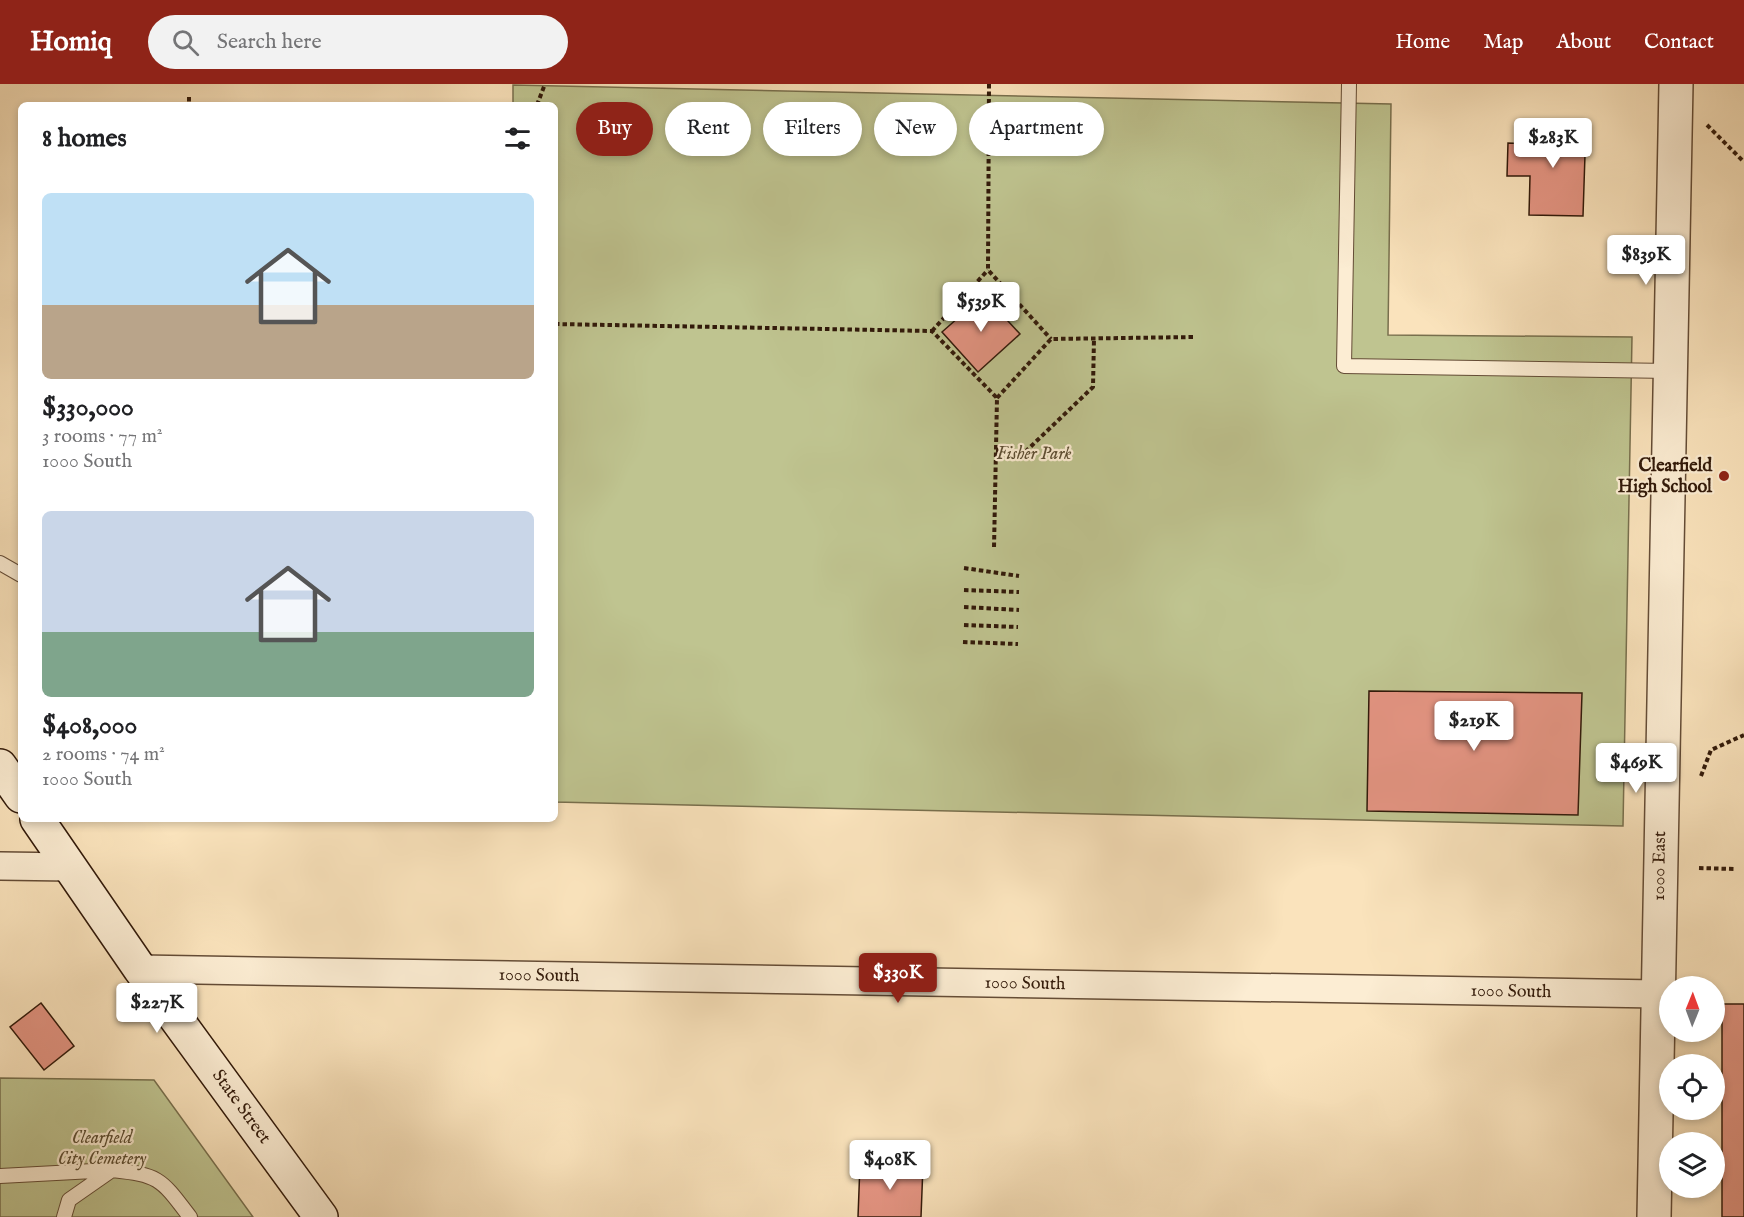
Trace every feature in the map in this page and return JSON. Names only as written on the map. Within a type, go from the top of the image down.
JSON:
[{"type":"street","name":"1000 East","points":[[1654,1217],[1676,84]]},
{"type":"street","points":[[0,766],[18,792]]},
{"type":"street","name":"State Street","points":[[39,822],[140,969],[321,1217]]},
{"type":"street","points":[[0,866],[71,867]]},
{"type":"street","name":"1000 South","points":[[140,969],[1657,994]]},
{"type":"lane","points":[[1349,84],[1344,366],[1670,371]]},
{"type":"lane","points":[[0,563],[18,573]]},
{"type":"lane","points":[[0,1176],[112,1170],[148,1174],[170,1190],[190,1217]]},
{"type":"lane","points":[[64,1217],[69,1200],[112,1170]]},
{"type":"path","points":[[538,102],[545,84]]},
{"type":"path","points":[[932,331],[988,270],[990,84]]},
{"type":"path","points":[[189,97],[189,102]]},
{"type":"path","points":[[1702,121],[1744,162]]},
{"type":"path","points":[[988,270],[1052,339]]},
{"type":"path","points":[[558,324],[932,331],[997,398]]},
{"type":"path","points":[[994,548],[997,398],[1052,339],[1195,337]]},
{"type":"path","points":[[996,451],[1024,453],[1093,387],[1094,338]]},
{"type":"path","points":[[964,568],[1020,576]]},
{"type":"path","points":[[964,590],[1019,592]]},
{"type":"path","points":[[964,607],[1018,610]]},
{"type":"path","points":[[964,625],[1018,627]]},
{"type":"path","points":[[963,642],[1018,644]]},
{"type":"path","points":[[1701,776],[1711,750],[1744,735]]},
{"type":"path","points":[[1699,868],[1734,869]]},
{"type":"green space","name":"Fisher Park","points":[[513,85],[1391,104],[1388,335],[1632,337],[1623,826],[558,802],[558,102],[513,102]]},
{"type":"green space","name":"Clearfield City Cemetery","points":[[0,1078],[154,1080],[253,1217],[0,1217]]},
{"type":"building","points":[[1536,122],[1586,124],[1583,216],[1529,215],[1530,176],[1507,176],[1508,143],[1536,144]]},
{"type":"building","points":[[984,295],[1020,334],[978,372],[942,332]]},
{"type":"building","points":[[1369,691],[1582,693],[1578,815],[1367,811]]},
{"type":"building","points":[[41,1003],[74,1046],[44,1070],[10,1027]]},
{"type":"building","points":[[1725,1004],[1744,1004],[1744,1217],[1722,1217],[1722,1198],[1725,1198],[1725,1132],[1722,1132],[1722,1120],[1725,1120],[1725,1054],[1722,1054],[1722,1042],[1725,1042]]},
{"type":"building","points":[[860,1164],[923,1165],[921,1217],[858,1217]]},
{"type":"place","name":"Clearfield High School","points":[[1724,476]]}]
